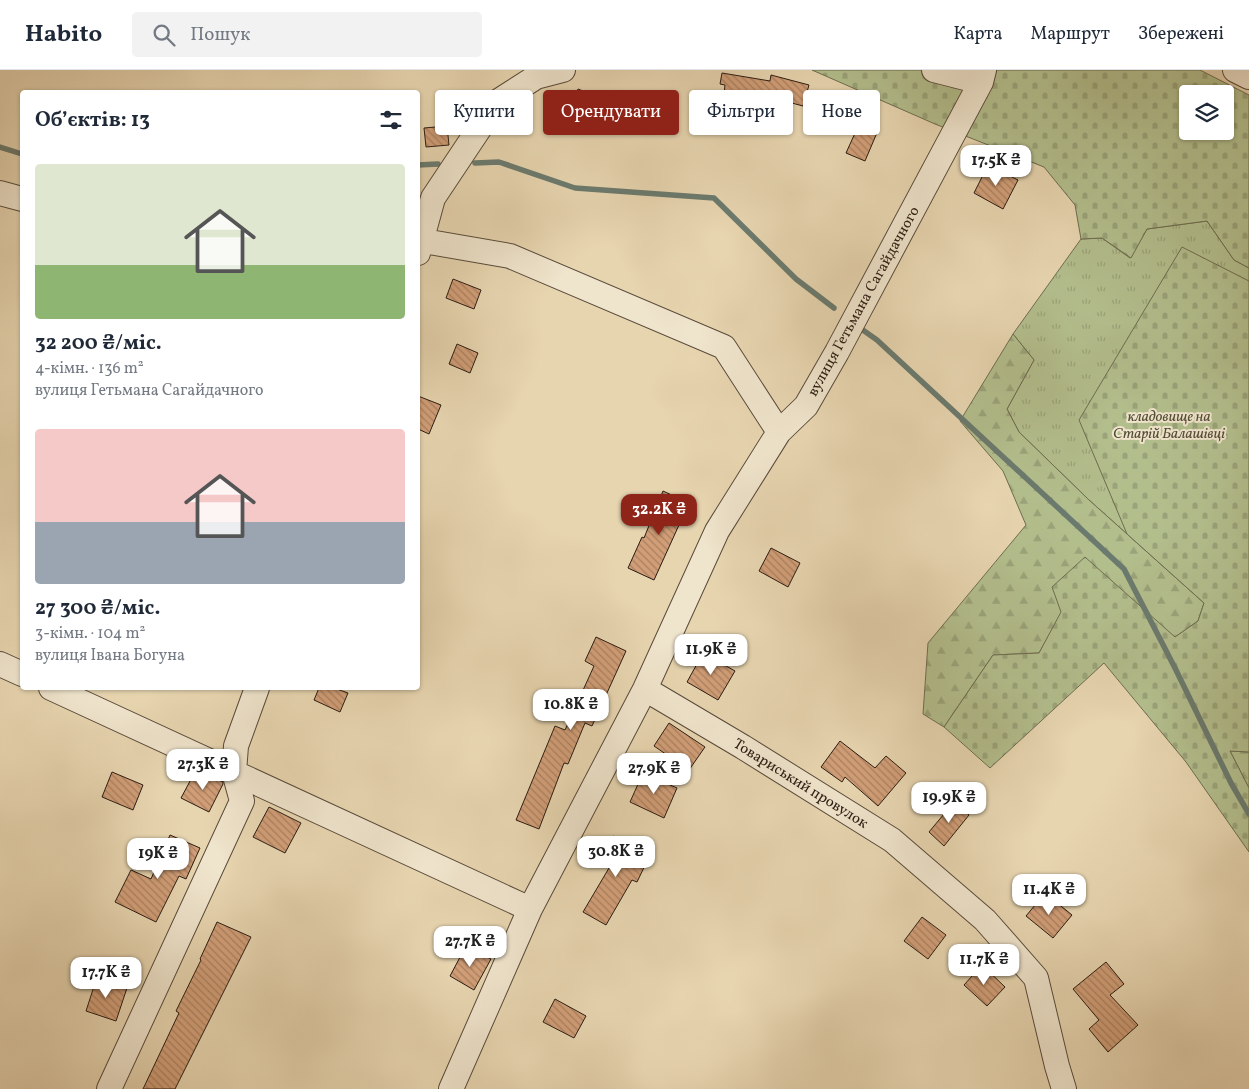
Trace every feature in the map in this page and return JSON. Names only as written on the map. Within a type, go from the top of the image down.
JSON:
[{"type":"street","points":[[420,241],[433,198],[497,102],[536,77],[563,70]]},
{"type":"street","points":[[934,70],[983,76]]},
{"type":"street","points":[[1234,70],[1249,77]]},
{"type":"street","name":"вулиця Гетьмана Сагайдачного","points":[[451,1089],[530,909],[645,688],[717,531],[779,432],[806,406],[837,352],[983,76]]},
{"type":"street","points":[[0,193],[20,198]]},
{"type":"street","points":[[420,244],[510,256],[724,347],[779,432]]},
{"type":"street","points":[[0,664],[20,673]]},
{"type":"street","name":"Товариський провулок","points":[[645,688],[892,840],[985,920],[1036,978],[1064,1089]]},
{"type":"street","points":[[55,690],[530,909]]},
{"type":"street","points":[[109,1089],[242,801],[234,772],[236,746],[256,690]]},
{"type":"green space","points":[[812,70],[1200,70],[1229,85],[1179,85],[1179,140],[1234,140],[1234,87],[1249,95],[1249,268],[1234,260],[1207,221],[1147,229],[1131,258],[1102,238],[1081,239],[1075,205],[1044,167],[935,124],[880,100],[880,90],[858,90]]},
{"type":"green space","name":"кладовище на Старій Балашівці","points":[[1207,221],[1234,260],[1249,268],[1248,638],[1204,603],[1089,500],[1019,432],[1007,409],[1034,360],[1013,334],[1081,239],[1102,238],[1130,258],[1147,229]]},
{"type":"green space","points":[[1182,247],[1249,281],[1249,752],[1230,751],[1249,788],[1249,852],[1186,762],[1104,663],[990,768],[944,727],[993,655],[1039,653],[1061,612],[1052,587],[1085,557],[1175,637],[1198,621],[1204,603],[1127,534],[1079,420]]},
{"type":"green space","points":[[1013,334],[1034,360],[1007,409],[1019,432],[1089,500],[1204,603],[1198,621],[1175,637],[1062,612],[1039,653],[993,655],[944,727],[923,714],[928,643],[1026,525],[1003,471],[960,421]]},
{"type":"green space","points":[[1230,751],[1249,752],[1249,788]]},
{"type":"building","points":[[722,73],[770,81],[771,75],[809,85],[808,90],[803,90],[803,106],[793,103],[793,90],[724,90],[725,85],[720,84]]},
{"type":"building","points":[[435,127],[435,135],[448,135],[449,145],[426,147],[424,128]]},
{"type":"building","points":[[854,135],[876,135],[865,161],[846,153]]},
{"type":"building","points":[[988,165],[1018,180],[1003,209],[974,193]]},
{"type":"building","points":[[453,279],[481,290],[474,309],[446,298]]},
{"type":"building","points":[[457,344],[478,353],[470,373],[449,364]]},
{"type":"building","points":[[420,397],[441,405],[429,434],[420,430]]},
{"type":"building","points":[[663,491],[689,503],[654,580],[628,568],[642,537],[644,538]]},
{"type":"building","points":[[771,548],[800,563],[788,587],[759,571]]},
{"type":"building","points":[[596,637],[626,651],[592,726],[585,723],[568,764],[564,763],[539,829],[516,820],[555,726],[565,730],[594,666],[585,661]]},
{"type":"building","points":[[703,653],[735,671],[718,700],[687,682]]},
{"type":"building","points":[[318,690],[340,690],[348,693],[340,712],[314,700]]},
{"type":"building","points":[[669,723],[705,747],[689,770],[654,746]]},
{"type":"building","points":[[840,741],[875,768],[886,756],[906,773],[878,806],[845,777],[842,782],[821,767]]},
{"type":"building","points":[[196,770],[223,782],[209,812],[181,798]]},
{"type":"building","points":[[112,772],[143,785],[133,810],[102,797]]},
{"type":"building","points":[[643,773],[677,788],[664,818],[630,802]]},
{"type":"building","points":[[954,802],[969,815],[944,846],[929,832]]},
{"type":"building","points":[[269,807],[301,823],[285,853],[253,837]]},
{"type":"building","points":[[170,835],[200,848],[186,879],[179,876],[156,922],[115,902],[131,870],[151,879]]},
{"type":"building","points":[[613,836],[650,855],[637,882],[632,880],[606,925],[583,912],[609,868],[600,864]]},
{"type":"building","points":[[1045,893],[1072,915],[1053,938],[1026,916]]},
{"type":"building","points":[[922,917],[946,935],[928,959],[904,941]]},
{"type":"building","points":[[217,922],[251,937],[175,1089],[143,1089],[179,1013],[176,1011]]},
{"type":"building","points":[[466,946],[491,959],[474,990],[450,976]]},
{"type":"building","points":[[1106,962],[1124,984],[1110,995],[1138,1025],[1108,1052],[1089,1029],[1099,1020],[1073,989]]},
{"type":"building","points":[[982,965],[1005,987],[987,1006],[964,985]]},
{"type":"building","points":[[97,977],[127,988],[116,1021],[86,1011]]},
{"type":"building","points":[[555,999],[586,1016],[574,1038],[543,1022]]},
{"type":"waterway","points":[[0,147],[20,153]]},
{"type":"waterway","points":[[475,163],[499,162],[575,188],[714,198],[796,279],[834,308]]},
{"type":"waterway","points":[[420,165],[438,164]]},
{"type":"waterway","points":[[860,328],[877,340],[1124,569],[1231,783],[1249,814]]}]
